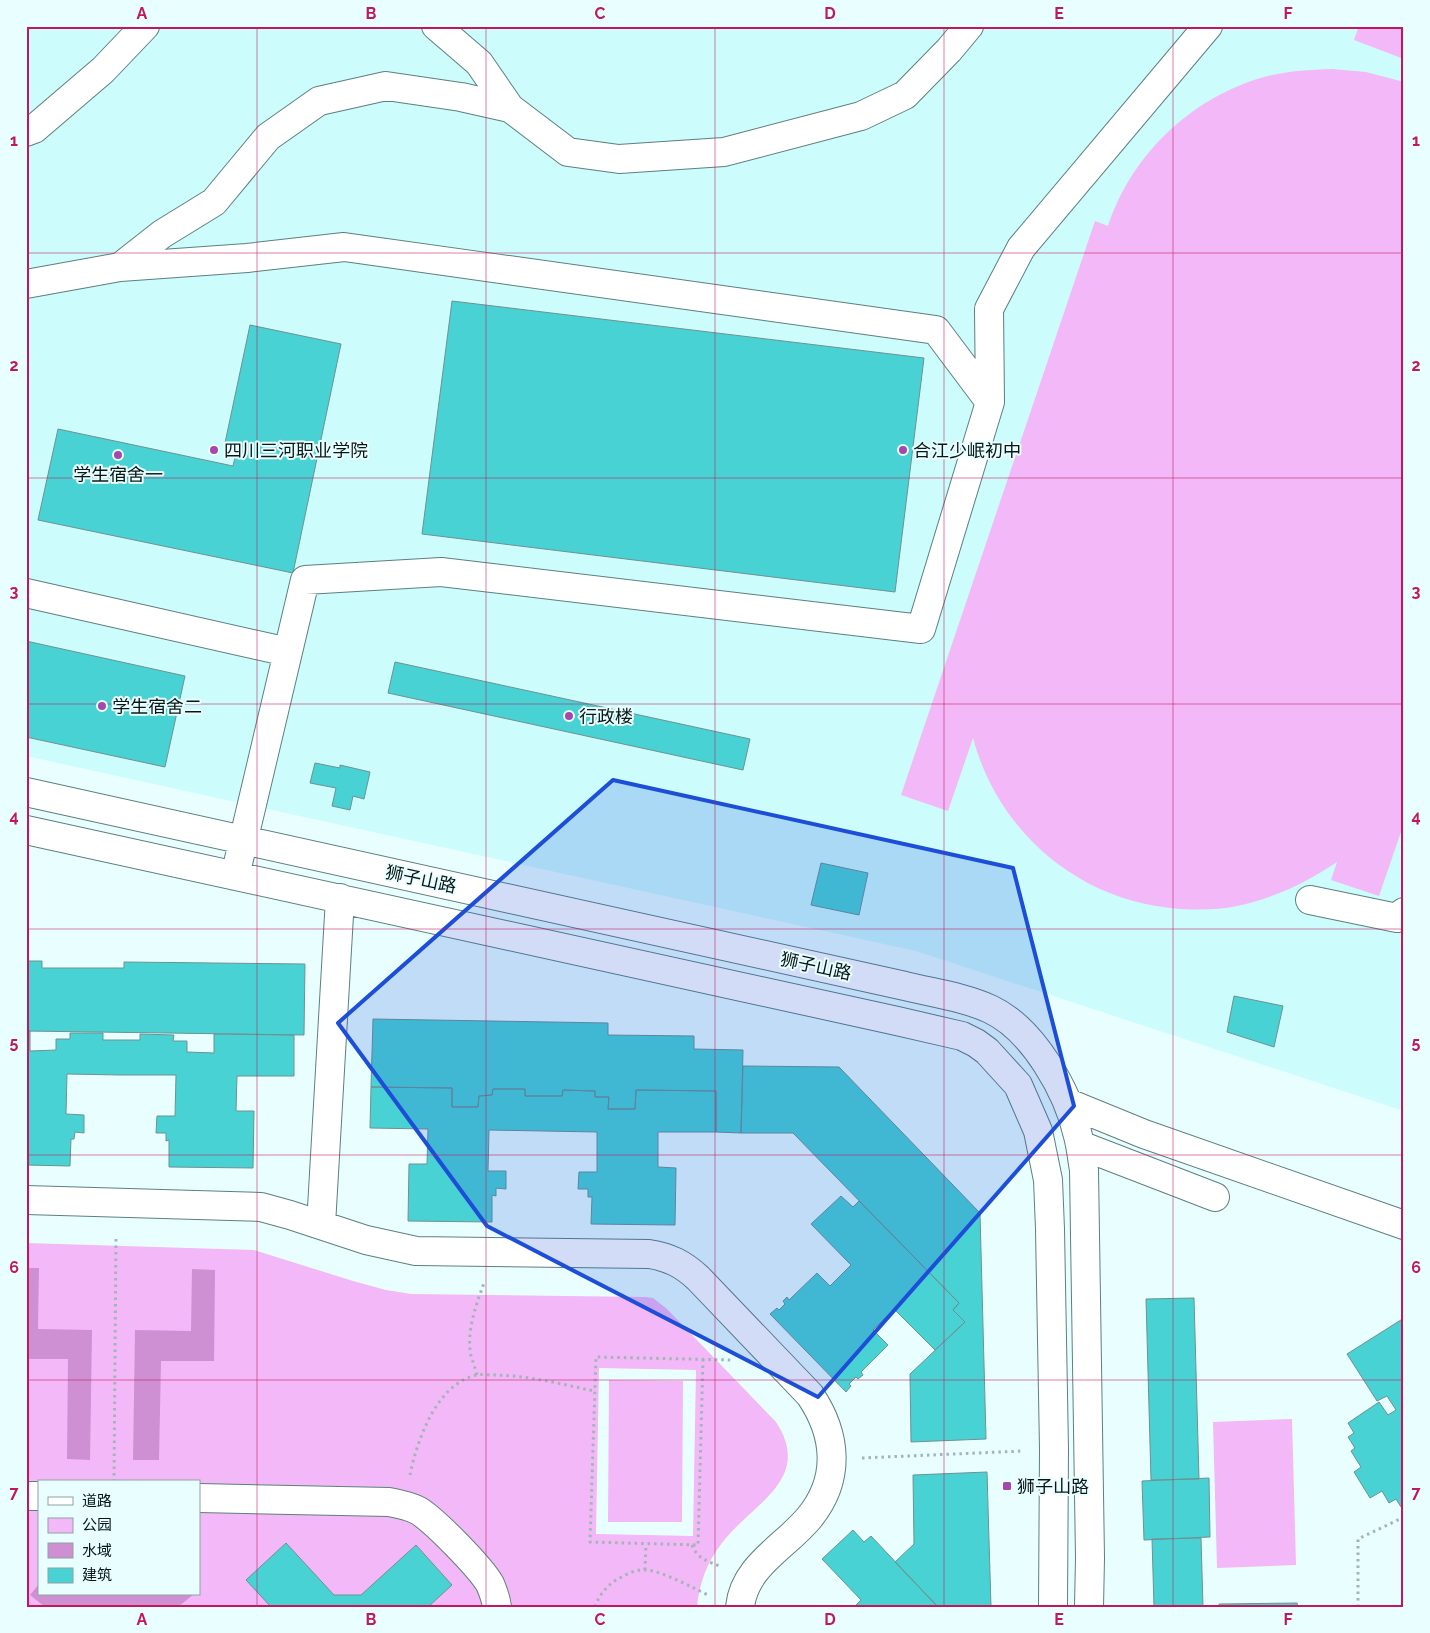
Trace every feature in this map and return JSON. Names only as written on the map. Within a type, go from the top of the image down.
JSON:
[{"type":"street","points":[[26,132],[34,129],[103,70],[145,26]]},
{"type":"street","points":[[436,26],[479,62],[510,108],[568,152],[619,158],[724,152],[861,116],[905,95],[949,50],[969,26]]},
{"type":"street","points":[[235,876],[305,580],[441,572],[921,629],[990,402],[990,309],[1021,248],[1208,26]]},
{"type":"street","points":[[120,267],[162,234],[214,202],[268,137],[319,101],[386,86],[461,97],[510,108]]},
{"type":"street","points":[[26,284],[120,267],[247,258],[344,247],[936,330],[990,402]]},
{"type":"street","points":[[26,593],[288,652]]},
{"type":"street","name":"狮子山路","points":[[26,792],[896,984],[977,1004],[992,1010],[1017,1026],[1046,1062],[1068,1103],[1080,1145],[1084,1170],[1090,1607]]},
{"type":"street","name":"狮子山路","points":[[26,830],[944,1031],[976,1042],[987,1051],[1018,1085],[1038,1131],[1048,1180],[1054,1449],[1053,1607]]},
{"type":"street","points":[[321,1225],[340,898]]},
{"type":"street","points":[[1310,900],[1397,918],[1404,912]]},
{"type":"street","points":[[1068,1103],[1144,1134],[1404,1225]]},
{"type":"street","points":[[1080,1145],[1215,1198]]},
{"type":"street","points":[[26,1200],[261,1207],[366,1240],[416,1251],[649,1254],[671,1258],[686,1267],[698,1278],[810,1395],[822,1412],[828,1430],[831,1459],[827,1486],[819,1503],[808,1519],[762,1563],[750,1578],[740,1607]]},
{"type":"street","points":[[200,1498],[389,1502],[404,1505],[430,1518],[482,1573],[490,1586],[497,1607]]},
{"type":"path","points":[[114,1480],[116,1202]]},
{"type":"path","points":[[477,1374],[471,1354],[471,1328],[476,1304],[495,1252]]},
{"type":"path","points":[[703,1359],[698,1545],[590,1542],[596,1357],[703,1359],[777,1361]]},
{"type":"path","points":[[404,1505],[414,1457],[428,1420],[443,1396],[456,1384],[477,1374],[509,1375],[536,1378],[594,1391]]},
{"type":"path","points":[[831,1459],[1054,1449]]},
{"type":"path","points":[[1358,1607],[1358,1539],[1400,1520],[1404,1520]]},
{"type":"path","points":[[646,1544],[646,1570]]},
{"type":"path","points":[[692,1544],[699,1557],[706,1562],[750,1578]]},
{"type":"path","points":[[595,1607],[598,1596],[611,1584],[628,1573],[646,1570],[671,1578],[714,1598]]},
{"type":"highlighted area","points":[[613,780],[1013,868],[1074,1106],[818,1397],[487,1226],[338,1023]]},
{"type":"shaded area","name":"合江少岷初中","points":[[26,26],[1404,26],[1404,1111],[916,951],[26,756]]},
{"type":"green space","points":[[1359,26],[1404,26],[1404,59],[1354,40]]},
{"type":"green space","points":[[1332,69],[1366,72],[1404,82],[1404,823],[1379,896],[1331,880],[1337,862],[1314,877],[1289,889],[1264,899],[1237,906],[1195,910],[1144,904],[1110,893],[1078,878],[1049,857],[1024,833],[1002,804],[985,773],[973,738],[948,811],[901,795],[1095,221],[1108,226],[1132,175],[1149,153],[1168,132],[1189,114],[1212,99],[1237,86],[1272,75],[1306,70]]},
{"type":"green space","points":[[26,1243],[254,1250],[353,1281],[386,1290],[411,1294],[653,1298],[667,1309],[776,1422],[786,1442],[788,1460],[783,1475],[774,1490],[734,1529],[717,1550],[705,1574],[697,1607],[26,1607]],"holes":[[[599,1368],[696,1370],[693,1536],[596,1534]]]},
{"type":"green space","points":[[609,1380],[683,1381],[682,1522],[608,1522]]},
{"type":"green space","points":[[1292,1419],[1296,1565],[1217,1568],[1213,1422]]},
{"type":"water","points":[[26,1268],[39,1268],[38,1329],[92,1330],[90,1460],[67,1459],[68,1359],[26,1359]]},
{"type":"water","points":[[192,1269],[215,1270],[214,1361],[161,1361],[159,1460],[133,1460],[135,1330],[191,1331]]},
{"type":"water","points":[[38,1585],[38,1596],[192,1596],[178,1607],[45,1607],[30,1595]]},
{"type":"building","points":[[452,301],[924,358],[895,592],[422,534]]},
{"type":"building","name":"学生宿舍一","points":[[250,325],[341,344],[293,573],[38,520],[58,429],[233,466],[238,445],[225,443]]},
{"type":"building","name":"学生宿舍二","points":[[26,641],[185,676],[165,767],[26,737]]},
{"type":"building","name":"行政楼","points":[[395,662],[750,739],[743,770],[388,693]]},
{"type":"building","points":[[315,763],[340,768],[340,765],[370,772],[364,799],[353,796],[350,810],[332,806],[336,788],[310,783]]},
{"type":"building","points":[[821,863],[868,873],[859,915],[811,905]]},
{"type":"building","points":[[26,961],[42,961],[42,968],[124,968],[124,962],[305,964],[304,1035],[26,1031]]},
{"type":"building","points":[[1234,996],[1283,1006],[1274,1047],[1227,1032]]},
{"type":"building","points":[[373,1019],[608,1023],[608,1035],[694,1036],[694,1049],[743,1050],[741,1133],[716,1132],[716,1091],[636,1090],[635,1109],[608,1109],[609,1097],[595,1097],[595,1091],[563,1090],[562,1096],[525,1096],[525,1089],[493,1089],[492,1095],[479,1096],[478,1107],[452,1107],[452,1088],[371,1087]]},
{"type":"building","points":[[26,1031],[30,1031],[30,1051],[56,1050],[56,1039],[70,1039],[70,1033],[103,1033],[103,1040],[140,1040],[140,1034],[174,1035],[173,1041],[187,1041],[187,1052],[214,1053],[214,1034],[294,1035],[294,1076],[237,1076],[236,1111],[254,1111],[253,1168],[169,1167],[169,1140],[166,1141],[166,1133],[156,1133],[157,1116],[175,1116],[176,1075],[67,1074],[66,1114],[84,1115],[84,1133],[75,1132],[74,1139],[71,1139],[70,1166],[26,1165]]},
{"type":"building","points":[[743,1066],[839,1067],[980,1213],[986,1439],[911,1442],[910,1374],[965,1322],[953,1310],[959,1303],[793,1133],[741,1133]]},
{"type":"building","points":[[371,1087],[452,1088],[452,1107],[478,1107],[479,1096],[492,1095],[493,1089],[525,1089],[525,1096],[562,1096],[563,1090],[595,1091],[595,1097],[609,1097],[608,1109],[635,1109],[636,1090],[716,1091],[716,1132],[658,1132],[658,1167],[676,1168],[675,1225],[591,1224],[592,1197],[588,1197],[588,1189],[578,1189],[579,1172],[597,1172],[597,1132],[489,1130],[488,1171],[506,1171],[506,1189],[496,1188],[496,1196],[492,1195],[492,1222],[408,1221],[409,1164],[427,1164],[428,1129],[370,1128]]},
{"type":"building","points":[[841,1196],[853,1207],[859,1201],[959,1303],[953,1310],[965,1322],[935,1350],[894,1309],[873,1330],[888,1345],[861,1372],[863,1375],[858,1379],[856,1377],[849,1384],[851,1386],[846,1392],[770,1314],[777,1308],[779,1310],[785,1304],[783,1301],[787,1297],[789,1300],[817,1273],[830,1286],[851,1265],[811,1224]]},
{"type":"building","points":[[1194,1298],[1199,1479],[1151,1480],[1146,1299]]},
{"type":"building","points":[[1404,1318],[1404,1505],[1401,1507],[1396,1499],[1389,1503],[1382,1491],[1370,1498],[1354,1472],[1361,1467],[1351,1451],[1355,1448],[1348,1437],[1354,1433],[1348,1423],[1379,1402],[1388,1415],[1396,1410],[1387,1396],[1377,1401],[1347,1354]]},
{"type":"building","points":[[987,1472],[991,1607],[938,1607],[895,1562],[914,1544],[913,1475]]},
{"type":"building","points":[[1209,1478],[1210,1537],[1144,1540],[1142,1481]]},
{"type":"building","points":[[853,1530],[864,1542],[871,1536],[938,1607],[854,1607],[861,1600],[822,1559]]},
{"type":"building","points":[[1201,1538],[1203,1607],[1154,1607],[1152,1539]]},
{"type":"building","points":[[286,1543],[334,1595],[361,1595],[416,1545],[452,1585],[428,1607],[271,1607],[246,1580]]},
{"type":"building","points":[[1297,1603],[1298,1607],[1219,1607],[1219,1604]]},
{"type":"place","name":"四川三河职业学院","points":[[214,450]]},
{"type":"place","name":"合江少岷初中","points":[[903,450]]},
{"type":"place","name":"学生宿舍一","points":[[118,455]]},
{"type":"place","name":"学生宿舍二","points":[[102,706]]},
{"type":"place","name":"行政楼","points":[[569,716]]},
{"type":"place","name":"狮子山路","points":[[1007,1486]]}]
